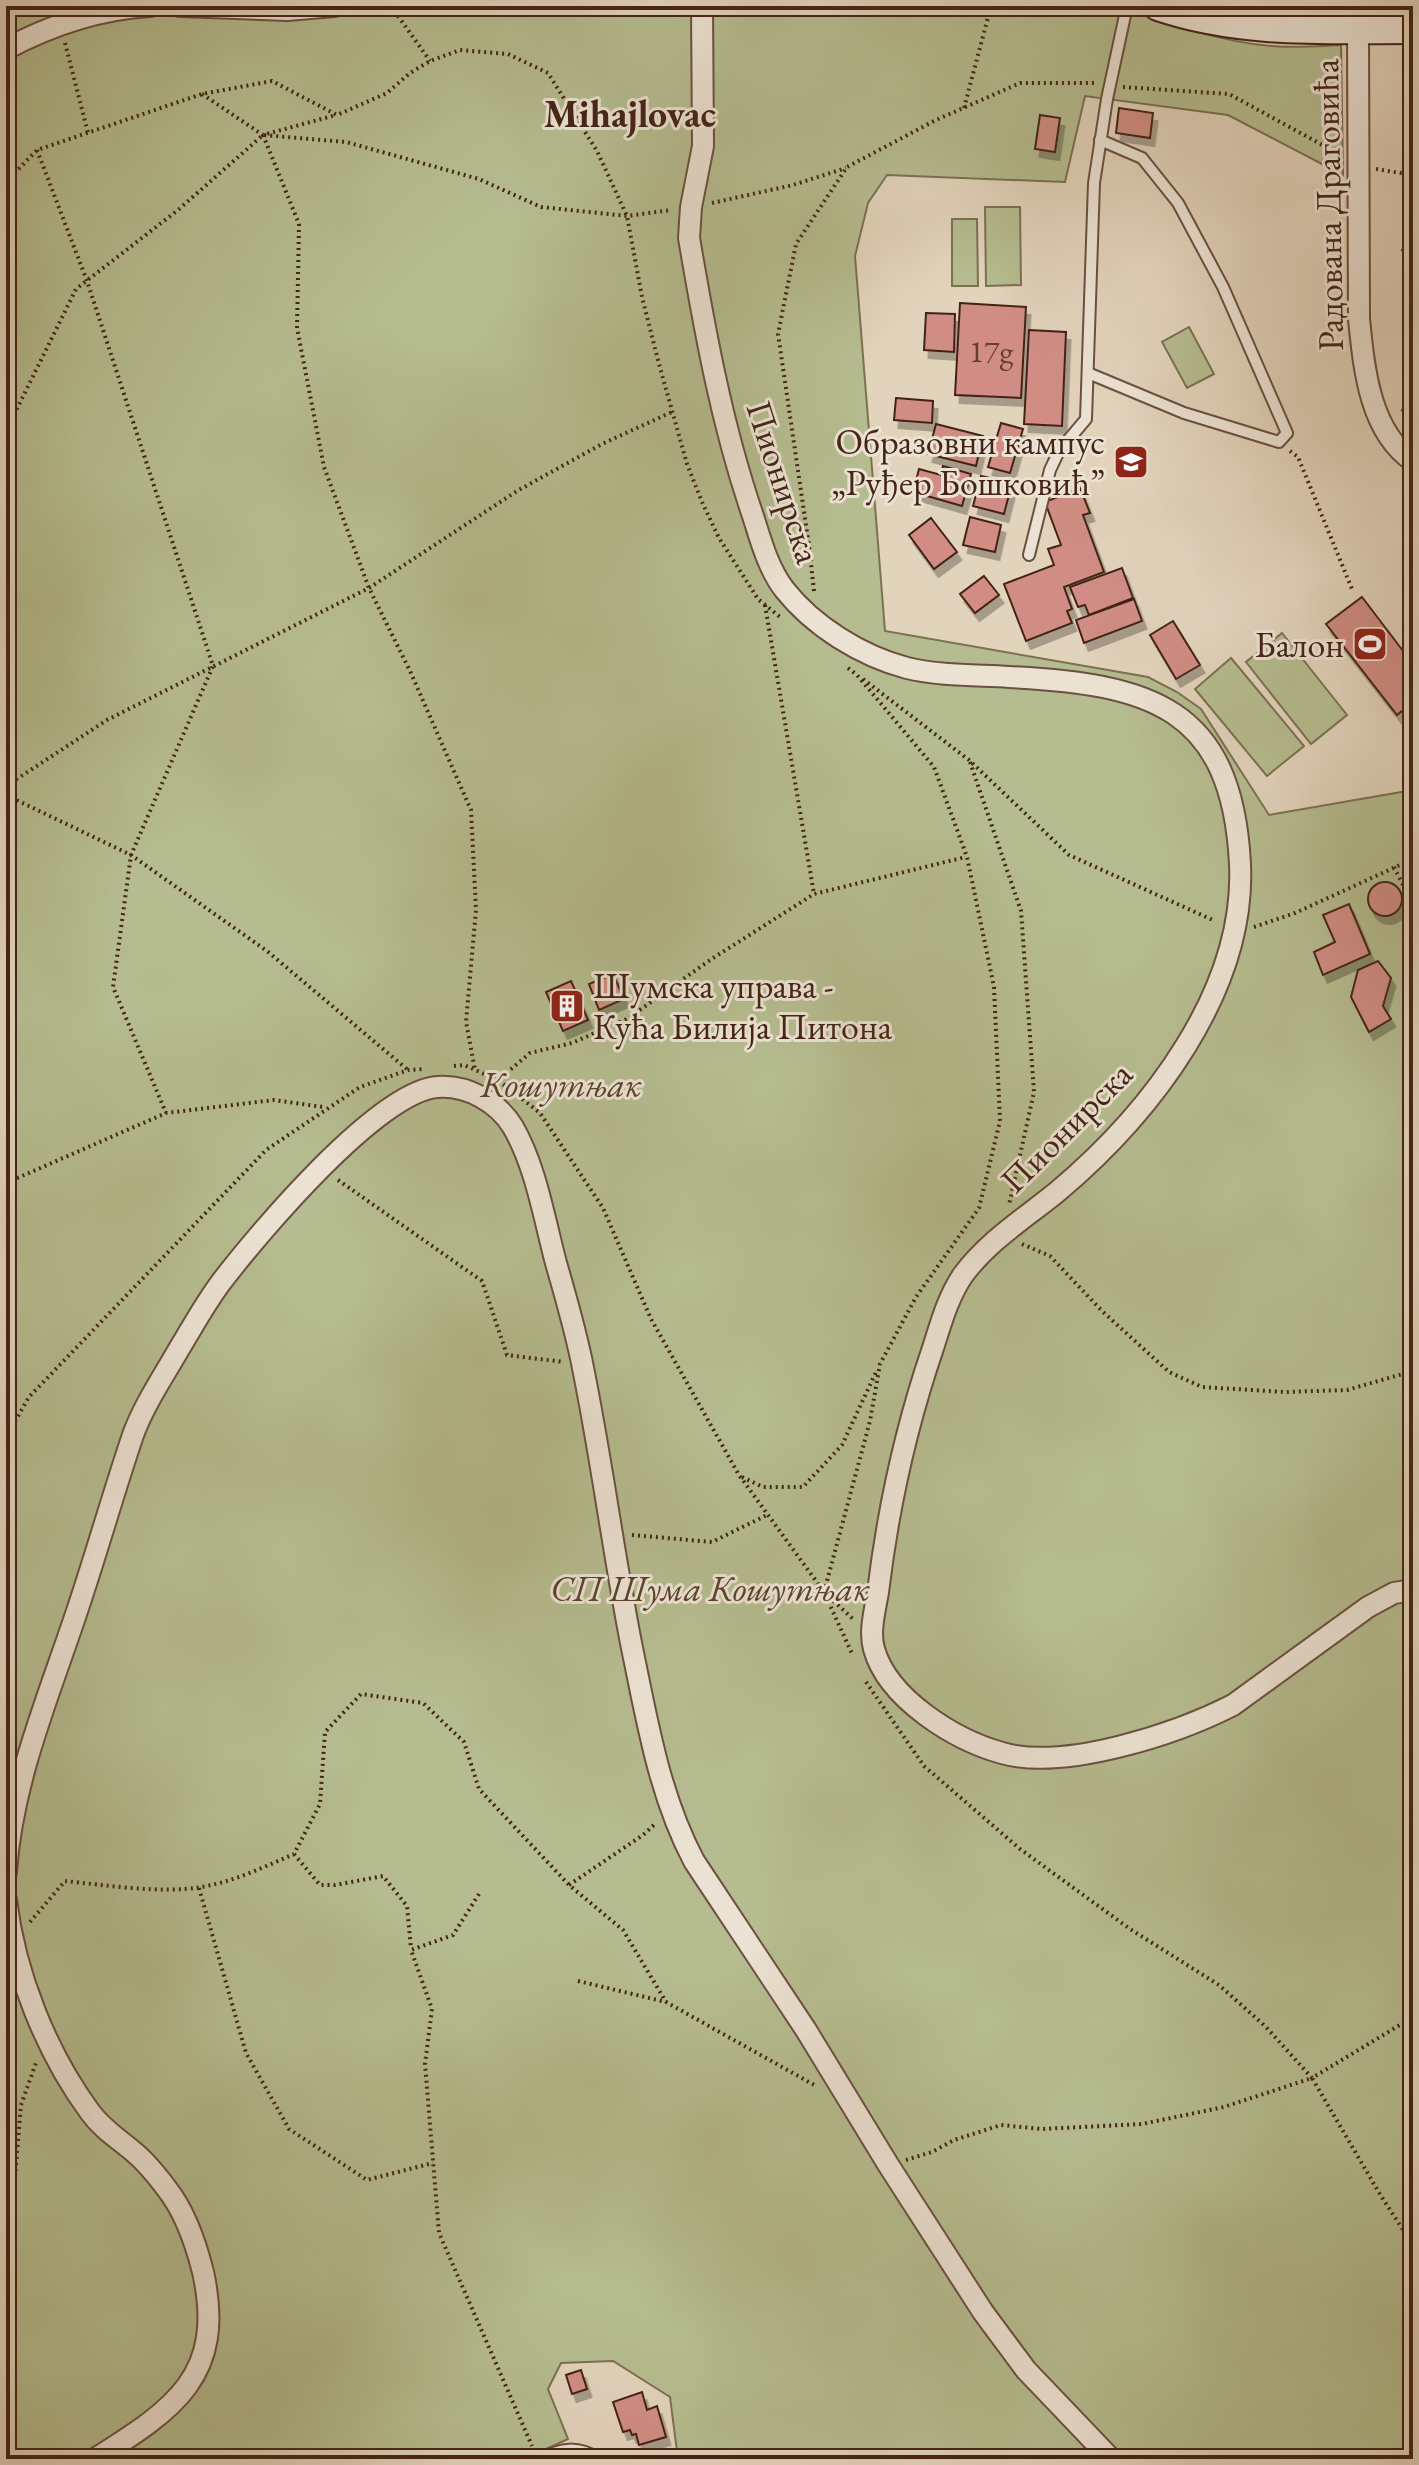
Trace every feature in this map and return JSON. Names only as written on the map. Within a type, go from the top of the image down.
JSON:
[{"type":"street","points":[[6,49],[61,25],[108,11],[150,6]]},
{"type":"street","points":[[180,6],[266,10],[334,6]]},
{"type":"street","name":"Пионирска","points":[[702,6],[703,146],[691,207],[689,238],[730,442],[769,564],[781,585],[817,621],[862,649],[903,667],[934,673],[1052,679],[1085,684],[1140,695],[1170,710],[1192,726],[1211,750],[1224,776],[1232,800],[1240,869],[1234,930],[1204,1012],[1184,1048],[1135,1117],[1059,1190],[1002,1235],[966,1270],[951,1294],[906,1435],[884,1551],[872,1638]]},
{"type":"street","points":[[1158,6],[1235,24],[1322,17],[1358,30],[1413,29]]},
{"type":"street","name":"Радована Драговића","points":[[1358,30],[1359,319],[1363,355],[1377,413],[1388,435],[1413,461]]},
{"type":"street","points":[[6,1872],[10,1830],[28,1755],[123,1473],[133,1434],[149,1400],[213,1293],[252,1241],[349,1140],[395,1105],[426,1089],[452,1088],[472,1093],[499,1108],[511,1124],[530,1166],[582,1364],[651,1743],[681,1836],[694,1861],[806,2030],[983,2312],[1026,2370],[1111,2459]]},
{"type":"street","points":[[872,1638],[874,1651],[893,1684],[926,1716],[993,1751],[1021,1758],[1043,1759],[1137,1742],[1208,1717],[1233,1705],[1368,1607],[1394,1593],[1413,1590]]},
{"type":"street","points":[[6,1900],[17,1961],[63,2070],[100,2125],[135,2153],[169,2190],[197,2248],[208,2298],[207,2342],[203,2362],[193,2380],[157,2416],[95,2459]]},
{"type":"lane","points":[[1029,555],[1050,470],[1059,451],[1086,419],[1091,236],[1100,140],[1127,6]]},
{"type":"lane","points":[[1088,373],[1184,413],[1279,442],[1287,433],[1223,287],[1178,203],[1142,158],[1100,140]]},
{"type":"lane","points":[[538,2459],[568,2448],[584,2451],[599,2459]]},
{"type":"path","points":[[391,6],[430,61]]},
{"type":"path","points":[[964,108],[991,6]]},
{"type":"path","points":[[61,25],[88,133]]},
{"type":"path","points":[[6,431],[76,289],[178,210],[263,135],[337,115],[387,93],[430,61],[460,50],[508,54],[548,73],[597,151],[627,216],[642,297],[687,464],[719,538],[758,599],[788,622]]},
{"type":"path","points":[[6,182],[37,150],[202,94],[272,81],[337,115]]},
{"type":"path","points":[[202,94],[263,135],[346,142],[479,179],[541,207],[627,216],[691,207],[793,185],[847,167],[1020,83],[1098,83],[1229,94],[1360,166],[1413,175]]},
{"type":"path","points":[[263,135],[299,224],[297,328],[324,467],[369,588],[410,671],[471,810],[476,910],[466,1022],[475,1070]]},
{"type":"path","points":[[37,150],[87,281],[213,666],[131,855],[113,987],[166,1113]]},
{"type":"path","points":[[817,621],[778,334],[796,244],[847,167]]},
{"type":"path","points":[[6,786],[107,720],[369,588],[517,491],[602,444],[672,412]]},
{"type":"path","points":[[1279,442],[1298,457],[1352,589]]},
{"type":"path","points":[[765,605],[814,894]]},
{"type":"path","points":[[846,666],[969,760],[1069,855],[1234,930],[1253,928],[1295,913],[1413,859]]},
{"type":"path","points":[[739,1475],[763,1487],[803,1487],[842,1445],[916,1297],[979,1208],[1000,1121],[994,987],[967,857],[934,767],[857,675]]},
{"type":"path","points":[[969,760],[1021,911],[1033,1077],[1034,1092],[1002,1235],[1050,1256],[1102,1311],[1169,1372],[1202,1387],[1285,1392],[1347,1390],[1413,1371]]},
{"type":"path","points":[[6,795],[131,855],[267,951],[408,1070]]},
{"type":"path","points":[[498,1080],[530,1053],[572,1043],[627,1019],[710,960],[814,894],[967,857]]},
{"type":"path","points":[[1394,867],[1409,897],[1406,926],[1413,939]]},
{"type":"path","points":[[450,1067],[464,1065],[498,1080],[540,1113],[603,1208],[651,1319],[739,1475],[824,1592],[872,1638]]},
{"type":"path","points":[[6,1437],[29,1397],[266,1150],[360,1087],[408,1070],[436,1068]]},
{"type":"path","points":[[6,1183],[166,1113],[274,1100],[326,1108]]},
{"type":"path","points":[[322,1169],[482,1281],[507,1355],[582,1364]]},
{"type":"path","points":[[939,1263],[952,1258]]},
{"type":"path","points":[[855,1659],[824,1592],[870,1421],[880,1364]]},
{"type":"path","points":[[611,1533],[712,1542],[767,1515]]},
{"type":"path","points":[[861,1673],[924,1766],[1020,1849],[1130,1929],[1219,1985],[1266,2027],[1312,2078],[1413,2245]]},
{"type":"path","points":[[27,1926],[65,1881],[138,1888],[199,1888],[235,1879],[294,1854],[320,1804],[325,1732],[361,1694],[423,1703],[464,1742],[479,1789],[569,1885],[623,1930],[666,2002]]},
{"type":"path","points":[[569,1885],[643,1835],[671,1808]]},
{"type":"path","points":[[294,1854],[320,1885],[383,1876],[407,1906],[411,1950],[432,2009],[425,2064],[439,2233],[538,2459]]},
{"type":"path","points":[[199,1888],[246,2053],[289,2129],[367,2180],[433,2163]]},
{"type":"path","points":[[411,1950],[453,1935],[479,1894]]},
{"type":"path","points":[[578,1981],[666,2002],[853,2107]]},
{"type":"path","points":[[889,2166],[1001,2125],[1042,2129],[1142,2124],[1224,2107],[1312,2078],[1413,2017]]},
{"type":"path","points":[[6,2185],[15,2176],[21,2105],[46,2035]]},
{"type":"green space","name":"Кошутњак","points":[[6,6],[1126,6],[1179,26],[1234,41],[1280,47],[1341,45],[1343,175],[1228,115],[1085,96],[1065,182],[887,175],[868,203],[855,256],[885,631],[1148,677],[1201,709],[1269,815],[1413,790],[1413,2459],[678,2459],[670,2397],[613,2361],[561,2363],[548,2389],[568,2439],[524,2459],[6,2459]]},
{"type":"green space","points":[[985,207],[1020,207],[1021,285],[986,286]]},
{"type":"green space","points":[[952,219],[977,219],[978,286],[952,286]]},
{"type":"green space","points":[[1189,327],[1214,374],[1187,388],[1162,342]]},
{"type":"green space","points":[[1282,633],[1347,715],[1311,744],[1246,662]]},
{"type":"green space","points":[[1231,658],[1304,746],[1267,776],[1195,689]]},
{"type":"building","points":[[1119,108],[1153,113],[1150,138],[1116,133]]},
{"type":"building","points":[[1040,115],[1060,118],[1055,152],[1035,149]]},
{"type":"building","points":[[1413,244],[1413,269],[1402,250]]},
{"type":"building","points":[[960,303],[1026,307],[1021,398],[955,395]]},
{"type":"building","points":[[926,313],[955,314],[954,352],[924,350]]},
{"type":"building","points":[[1029,330],[1066,332],[1062,426],[1024,424]]},
{"type":"building","points":[[896,398],[933,401],[932,423],[894,420]]},
{"type":"building","points":[[1413,403],[1413,429],[1402,410]]},
{"type":"building","points":[[1001,423],[1023,429],[1010,473],[988,467]]},
{"type":"building","points":[[936,424],[983,436],[976,466],[928,454]]},
{"type":"building","points":[[943,466],[971,474],[962,506],[913,492],[919,469],[941,475]]},
{"type":"building","points":[[981,476],[1012,483],[1004,514],[973,506]]},
{"type":"building","points":[[1080,488],[1090,513],[1083,515],[1104,572],[1064,587],[1072,609],[1067,611],[1072,623],[1026,641],[1004,584],[1054,565],[1048,549],[1061,545],[1045,502]]},
{"type":"building","points":[[970,517],[1001,525],[995,552],[963,545]]},
{"type":"building","points":[[931,518],[957,552],[934,569],[909,535]]},
{"type":"building","points":[[1122,568],[1133,598],[1089,615],[1085,605],[1078,607],[1070,587]]},
{"type":"building","points":[[984,576],[999,595],[975,613],[960,594]]},
{"type":"building","name":"Балон","points":[[1362,597],[1413,664],[1413,702],[1397,715],[1326,624]]},
{"type":"building","points":[[1134,599],[1142,621],[1084,643],[1076,620]]},
{"type":"building","points":[[1173,621],[1200,665],[1176,679],[1150,635]]},
{"type":"building","points":[[1385,882],[1397,887],[1402,899],[1397,911],[1385,916],[1373,911],[1368,899],[1373,887]]},
{"type":"building","points":[[1349,904],[1370,954],[1323,975],[1314,952],[1335,942],[1323,915]]},
{"type":"building","points":[[1378,961],[1391,978],[1383,1006],[1391,1019],[1369,1032],[1351,997],[1358,970]]},
{"type":"building","points":[[613,974],[624,999],[599,1010],[589,984]]},
{"type":"building","name":"Шумска управа - Кућа Билија Питона","points":[[571,981],[588,1020],[563,1031],[546,992]]},
{"type":"building","points":[[581,2370],[587,2389],[572,2394],[566,2375]]},
{"type":"building","points":[[642,2392],[647,2410],[657,2406],[666,2437],[639,2445],[636,2434],[632,2435],[630,2430],[623,2432],[613,2402]]},
{"type":"place","name":"Образовни кампус „Руђер Бошковић”","points":[[1131,462]]},
{"type":"place","name":"Балон","points":[[1370,644]]},
{"type":"place","name":"Шумска управа - Кућа Билија Питона","points":[[567,1006]]},
{"type":"district","name":"Mihajlovac","points":[[630,113]]},
{"type":"park label","name":"СП Шума Кошутњак","points":[[710,1588]]}]
